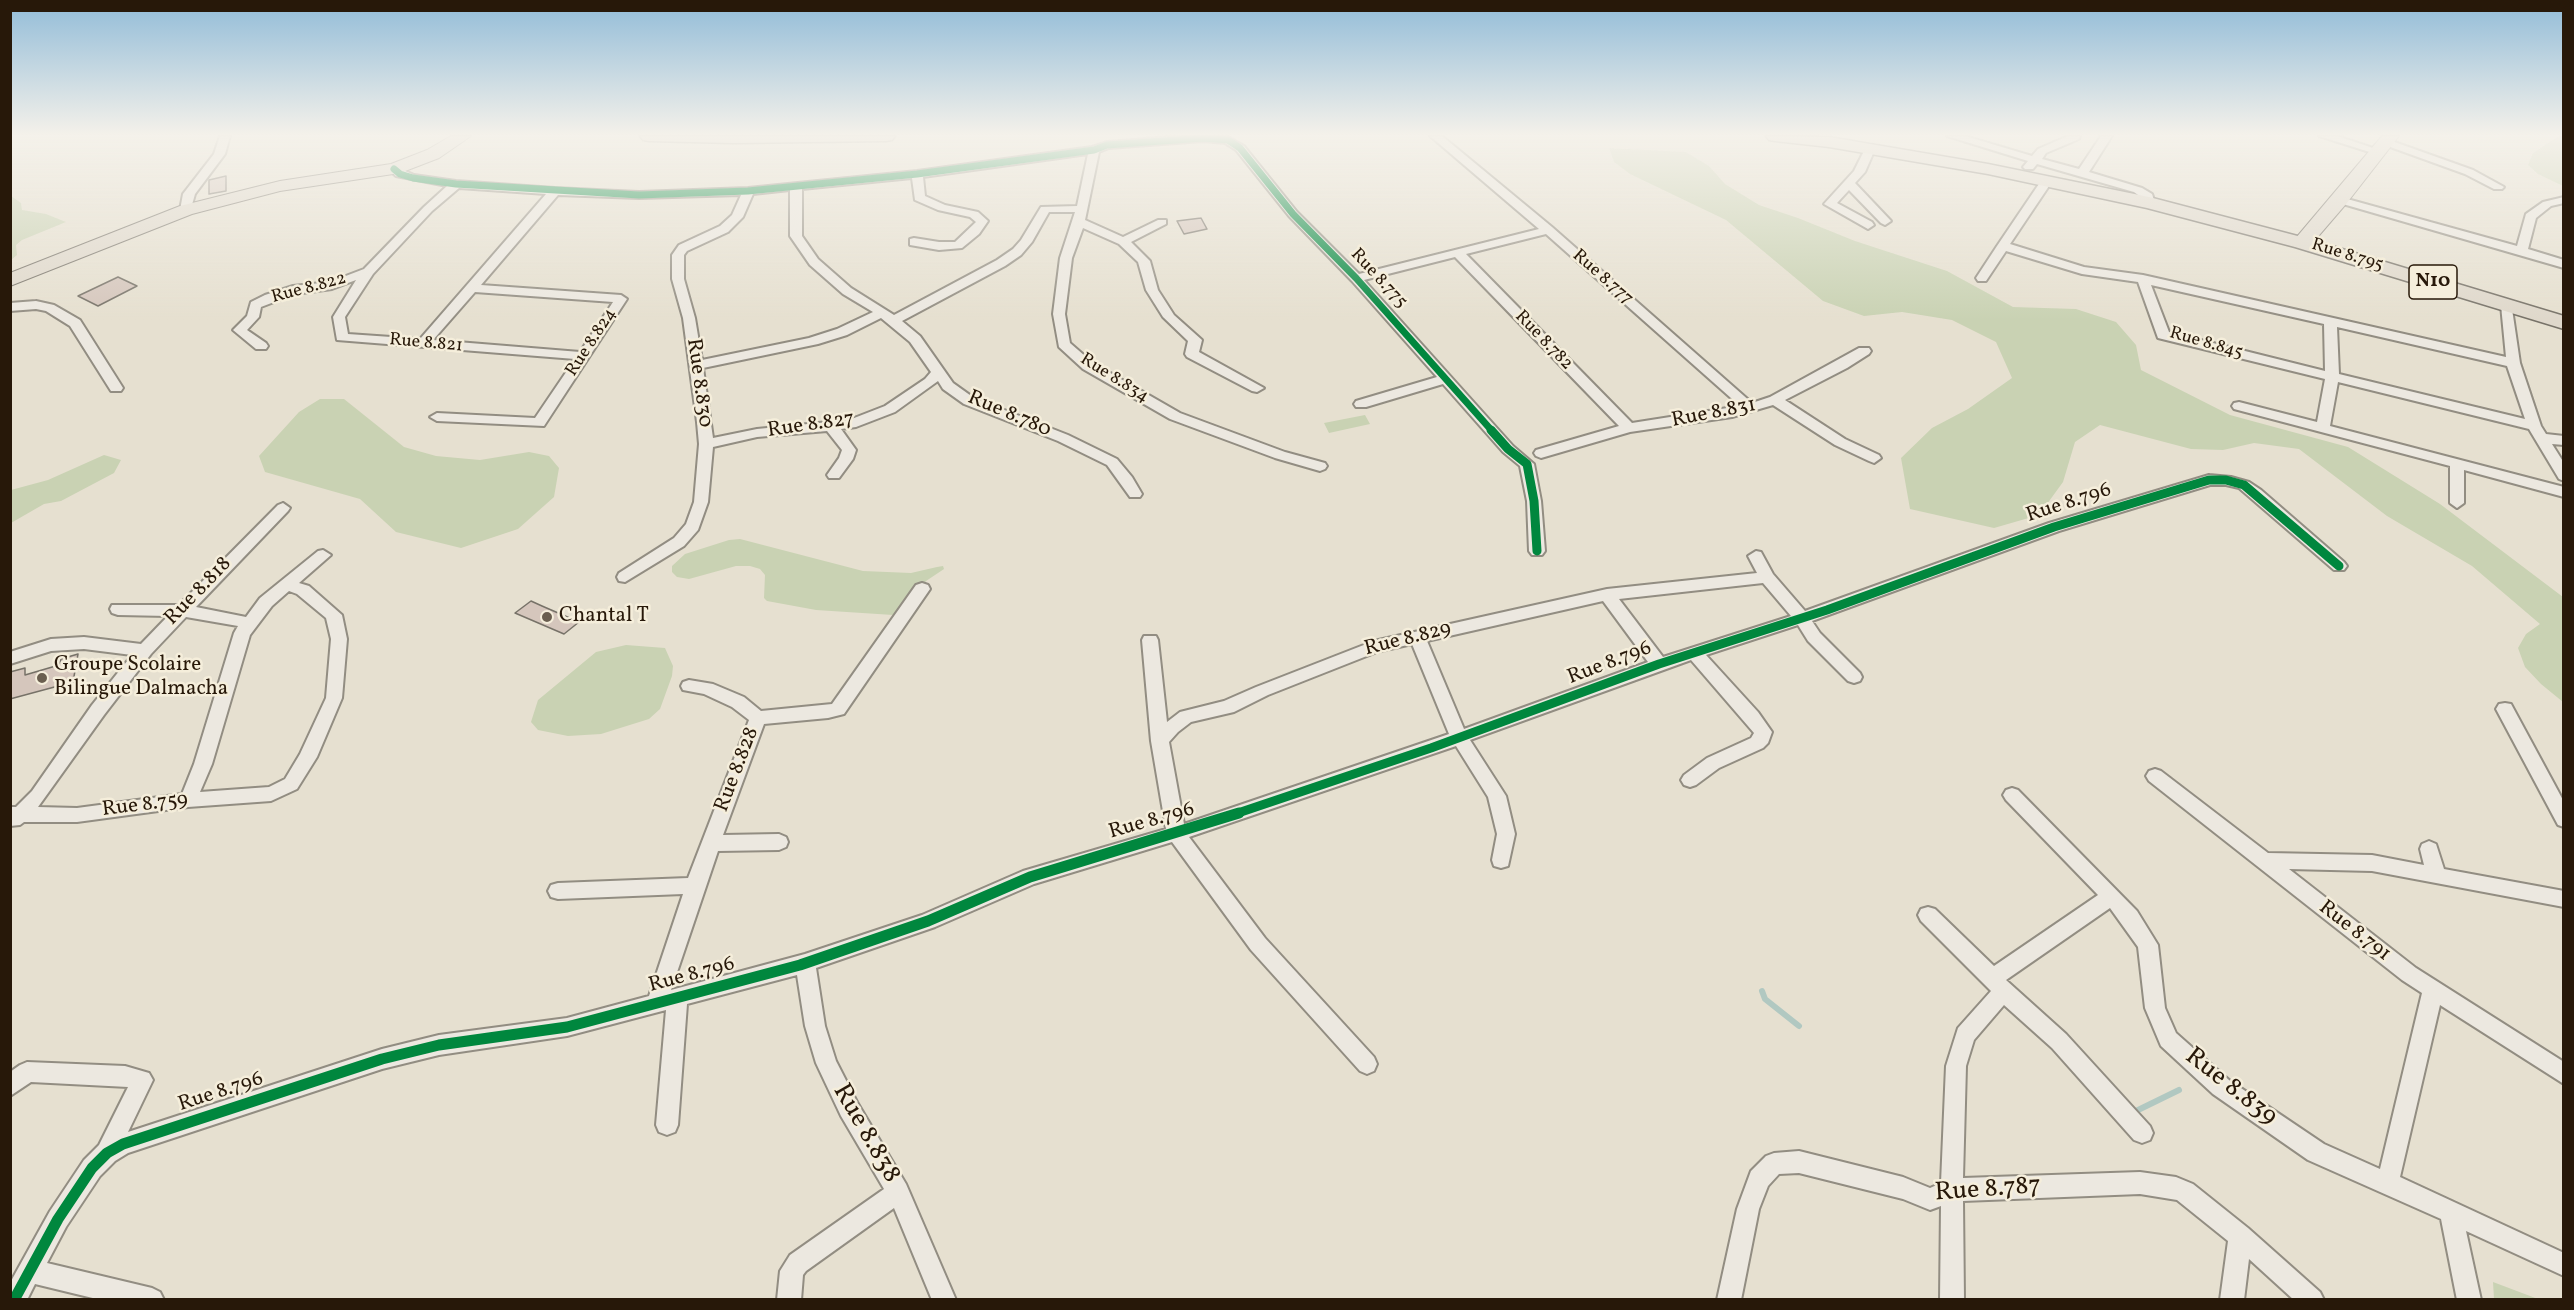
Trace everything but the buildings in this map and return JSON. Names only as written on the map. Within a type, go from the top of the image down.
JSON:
[{"type":"highway","name":"N10","points":[[2123,197],[2302,243]]},
{"type":"highway","name":"Rue 8.795","points":[[2302,243],[2560,321]]},
{"type":"main road","points":[[10,280],[136,228],[186,210],[236,197]]},
{"type":"main road","points":[[2302,243],[2342,197]]},
{"type":"street","points":[[186,210],[188,197]]},
{"type":"street","name":"Rue 8.822","points":[[261,346],[239,330],[253,317],[255,305],[293,290],[332,285],[369,272],[441,197]]},
{"type":"street","points":[[423,344],[550,197]]},
{"type":"street","name":"Rue 8.830","points":[[625,577],[679,542],[693,526],[701,502],[706,444],[697,365],[689,318],[678,279],[678,255],[683,248],[724,229],[737,216],[745,197]]},
{"type":"street","name":"Rue 8.780","points":[[796,197],[796,236],[814,262],[848,291],[894,320],[915,339],[948,386],[969,401],[1063,438],[1112,462],[1125,477],[1134,494]]},
{"type":"street","points":[[914,242],[939,246],[958,245],[975,231],[982,221],[974,214],[942,208],[919,197]]},
{"type":"street","name":"Rue 8.834","points":[[1085,197],[1066,258],[1059,314],[1064,345],[1088,366],[1175,416],[1280,455],[1320,466]]},
{"type":"street","name":"Rue 8.775","points":[[1279,197],[1447,378],[1508,449],[1527,464],[1534,501],[1537,550]]},
{"type":"street","name":"Rue 8.777","points":[[1508,197],[1751,409]]},
{"type":"street","points":[[1836,197],[1830,204],[1868,225]]},
{"type":"street","points":[[1862,197],[1885,221]]},
{"type":"street","points":[[1982,278],[2036,197]]},
{"type":"street","points":[[2148,197],[2149,203]]},
{"type":"street","points":[[2340,200],[2564,264]]},
{"type":"street","points":[[2522,251],[2530,216],[2547,204],[2562,200]]},
{"type":"street","points":[[894,320],[1001,263],[1017,252],[1026,242],[1045,208],[1080,215],[1123,241],[1144,261],[1152,290],[1169,317],[1195,340],[1192,354],[1257,388]]},
{"type":"street","points":[[1123,241],[1162,222]]},
{"type":"street","points":[[1356,278],[1548,230]]},
{"type":"street","points":[[2003,246],[2082,270],[2143,279],[2514,363]]},
{"type":"street","name":"Rue 8.782","points":[[1458,254],[1629,429]]},
{"type":"street","name":"Rue 8.821","points":[[369,272],[339,317],[342,337],[584,356]]},
{"type":"street","name":"Rue 8.845","points":[[2143,279],[2163,335],[2538,432],[2564,441]]},
{"type":"street","name":"Rue 8.824","points":[[437,417],[539,423],[621,299],[472,288]]},
{"type":"street","points":[[2507,304],[2514,363],[2538,432],[2564,476]]},
{"type":"street","points":[[10,307],[36,305],[50,308],[75,323],[116,388]]},
{"type":"street","points":[[697,365],[758,354],[820,339],[842,332],[881,313]]},
{"type":"street","points":[[2323,427],[2332,378],[2331,321]]},
{"type":"street","points":[[1775,400],[1864,351]]},
{"type":"street","name":"Rue 8.827","points":[[706,444],[757,434],[851,424],[890,409],[930,382],[939,372]]},
{"type":"street","points":[[1361,404],[1447,378]]},
{"type":"street","name":"Rue 8.831","points":[[1541,453],[1629,429],[1751,409],[1775,400],[1840,442],[1874,458]]},
{"type":"street","points":[[2239,406],[2564,492]]},
{"type":"street","points":[[831,426],[849,450],[846,459],[834,474]]},
{"type":"street","points":[[2457,463],[2457,503]]},
{"type":"street","name":"Rue 8.796","points":[[14,1299],[58,1219],[92,1168],[107,1154],[123,1144],[382,1059],[439,1045],[567,1027],[805,963],[928,921],[1030,877],[1211,824],[1460,737],[1659,664],[1802,618],[2054,527],[2209,480],[2226,480],[2244,484],[2339,566]]},
{"type":"street","name":"Rue 8.818","points":[[13,818],[38,795],[98,710],[145,650],[283,508]]},
{"type":"street","points":[[188,800],[203,764],[242,633],[266,602],[323,555]]},
{"type":"street","points":[[1756,556],[1767,577],[1815,637],[1854,677]]},
{"type":"street","name":"Rue 8.829","points":[[1160,741],[1172,727],[1186,717],[1228,707],[1360,651],[1607,596],[1767,577]]},
{"type":"street","name":"Rue 8.759","points":[[13,818],[77,815],[285,788],[308,757],[334,698],[339,639],[334,615],[303,590],[287,585]]},
{"type":"street","name":"Rue 8.828","points":[[667,1125],[667,1000],[695,886],[758,718],[828,712],[838,709],[922,589]]},
{"type":"street","points":[[1607,596],[1659,664]]},
{"type":"street","points":[[118,609],[182,611],[220,616],[248,623]]},
{"type":"street","points":[[1417,637],[1460,737],[1497,796],[1502,808],[1506,834],[1501,860]]},
{"type":"street","points":[[1150,640],[1160,741],[1176,833],[1258,944],[1367,1064]]},
{"type":"street","points":[[10,658],[51,645],[84,643],[145,650]]},
{"type":"street","points":[[1690,780],[1713,763],[1757,743],[1762,738],[1762,732],[1752,717],[1694,653]]},
{"type":"street","points":[[689,686],[707,688],[729,698],[758,718]]},
{"type":"street","points":[[2505,709],[2564,820]]},
{"type":"street","name":"Rue 8.791","points":[[2155,776],[2409,974],[2564,1074]]},
{"type":"street","name":"Rue 8.839","points":[[2012,795],[2130,917],[2148,945],[2155,1008],[2168,1038],[2221,1087],[2316,1152],[2564,1265]]},
{"type":"street","points":[[711,843],[779,842]]},
{"type":"street","points":[[2429,849],[2436,875]]},
{"type":"street","points":[[2263,861],[2372,863],[2564,899]]},
{"type":"street","points":[[558,891],[695,886]]},
{"type":"street","points":[[1952,1299],[1952,1190],[1956,1066],[1965,1035],[1998,985],[2112,896]]},
{"type":"street","points":[[1928,915],[1998,985],[2059,1041],[2142,1133]]},
{"type":"street","name":"Rue 8.838","points":[[805,963],[815,1026],[826,1063],[849,1110],[898,1192],[944,1299]]},
{"type":"street","points":[[2388,1183],[2433,990]]},
{"type":"street","points":[[10,1086],[27,1072],[125,1076],[142,1080],[107,1154]]},
{"type":"street","name":"Rue 8.787","points":[[1729,1299],[1748,1209],[1759,1179],[1774,1164],[1799,1162],[1903,1188],[1930,1199],[1952,1190],[2140,1183],[2176,1188],[2185,1192],[2240,1236],[2312,1299]]},
{"type":"street","points":[[789,1299],[792,1271],[798,1263],[898,1192]]},
{"type":"street","points":[[2451,1213],[2469,1299]]},
{"type":"street","points":[[2232,1299],[2240,1236]]},
{"type":"street","points":[[30,1271],[152,1299]]},
{"type":"green space","points":[[11,197],[21,203],[22,210],[46,214],[66,222],[22,240],[16,245],[17,255],[11,260]]},
{"type":"green space","points":[[1678,197],[1746,197],[1759,205],[1855,241],[1947,271],[2013,307],[2076,309],[2116,322],[2136,345],[2141,370],[2230,415],[2348,447],[2440,504],[2563,597],[2563,702],[2525,667],[2518,648],[2526,634],[2540,624],[2472,566],[2387,516],[2299,449],[2254,443],[2223,450],[2191,449],[2100,425],[2075,442],[2063,482],[2039,515],[1994,528],[1910,509],[1901,458],[1932,428],[1968,409],[2012,378],[1996,342],[1952,320],[1902,312],[1864,316],[1823,301],[1726,220]]},
{"type":"green space","points":[[320,399],[344,399],[404,447],[436,456],[480,460],[529,452],[549,456],[559,468],[554,497],[518,529],[461,548],[396,532],[360,499],[265,472],[259,456],[299,412]]},
{"type":"green space","points":[[1365,415],[1370,424],[1329,433],[1324,423]]},
{"type":"green space","points":[[104,455],[121,460],[114,473],[61,501],[44,504],[11,523],[11,490],[48,480]]},
{"type":"green space","points":[[740,539],[863,571],[911,573],[943,566],[944,569],[926,581],[910,601],[893,615],[816,610],[767,601],[764,598],[765,575],[760,569],[750,566],[736,566],[689,579],[677,577],[672,572],[672,566],[685,554],[729,540]]},
{"type":"green space","points":[[626,645],[665,648],[673,666],[672,676],[660,709],[649,719],[601,734],[568,736],[538,730],[531,722],[538,700],[596,652]]},
{"type":"green space","points":[[2493,1282],[2538,1299],[2494,1299]]},
{"type":"waterway","points":[[1762,991],[1765,999],[1799,1026]]},
{"type":"waterway","points":[[2136,1111],[2179,1090]]},
{"type":"cycle path","points":[[1279,197],[1356,278],[1508,449],[1527,464],[1534,501],[1537,551]]},
{"type":"cycle path","points":[[14,1300],[58,1219],[92,1168],[107,1153],[123,1144],[382,1059],[439,1045],[567,1027],[800,965],[928,921],[1030,877],[1211,823],[1431,748],[1659,664],[1827,610],[2054,527],[2209,480],[2226,480],[2244,485],[2256,493],[2339,566]]},
{"type":"place","name":"Chantal T","points":[[547,617]]},
{"type":"place","name":"Groupe Scolaire Bilingue Dalmacha","points":[[42,678]]}]
